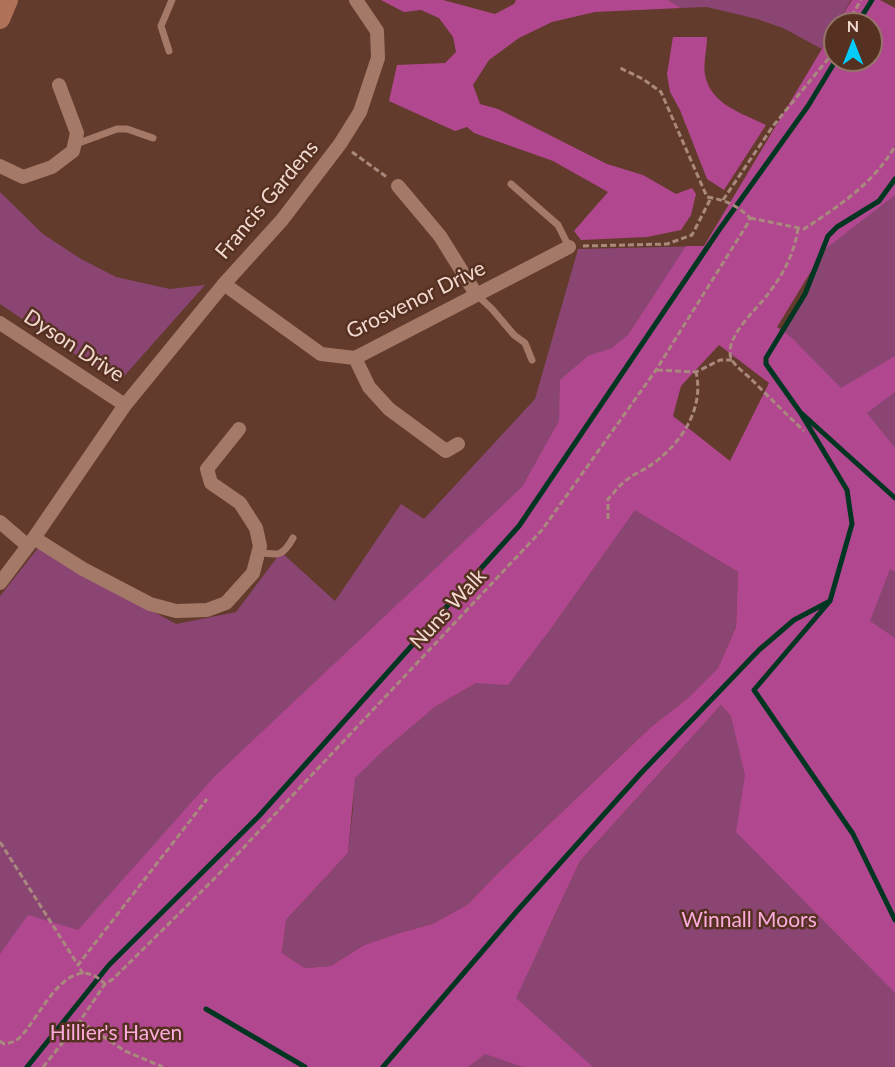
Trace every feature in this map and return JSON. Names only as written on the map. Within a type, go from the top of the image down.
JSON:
[{"type":"main road","points":[[0,19],[8,0]]},
{"type":"street","name":"Francis Gardens","points":[[0,583],[31,542],[125,405],[224,284],[282,219],[340,144],[360,112],[378,58],[377,31],[356,0]]},
{"type":"street","points":[[0,166],[23,177],[52,167],[73,151],[77,133],[59,85]]},
{"type":"street","points":[[398,186],[440,236],[476,294]]},
{"type":"street","name":"Grosvenor Drive","points":[[224,284],[321,354],[356,358],[569,247]]},
{"type":"street","name":"Dyson Drive","points":[[0,323],[125,405]]},
{"type":"street","points":[[356,358],[369,387],[389,409],[446,451],[458,444]]},
{"type":"street","points":[[0,522],[31,542],[150,604],[176,611],[207,610],[226,603],[254,573],[260,546],[256,528],[240,503],[211,483],[207,469],[239,429]]},
{"type":"lane","points":[[169,51],[161,26],[172,0]]},
{"type":"lane","points":[[76,144],[117,129],[127,129],[153,138]]},
{"type":"lane","points":[[511,184],[558,225],[569,247]]},
{"type":"lane","points":[[476,294],[514,335],[525,343],[532,360]]},
{"type":"lane","points":[[259,552],[276,555],[284,552],[293,538]]},
{"type":"path","points":[[723,200],[773,126],[823,65]]},
{"type":"path","points":[[618,67],[643,79],[661,92],[707,197],[723,200],[741,209],[750,218],[804,229],[846,201],[885,165],[895,146]]},
{"type":"path","points":[[340,144],[398,186]]},
{"type":"path","points":[[569,247],[667,244],[692,235],[712,198]]},
{"type":"path","name":"Nuns Walk","points":[[44,1067],[105,984],[113,979],[215,878],[542,530],[656,370],[750,218]]},
{"type":"path","points":[[798,228],[794,250],[784,269],[768,294],[751,312],[738,331],[730,353],[732,360],[804,431]]},
{"type":"path","points":[[656,370],[696,372],[720,360],[732,360]]},
{"type":"path","points":[[608,519],[608,499],[627,479],[650,466],[671,448],[689,424],[698,398],[699,384],[696,372]]},
{"type":"path","points":[[78,965],[207,799]]},
{"type":"path","points":[[0,842],[85,974]]},
{"type":"path","points":[[0,1041],[4,1044],[16,1041],[63,981],[74,974],[85,974],[105,984]]},
{"type":"path","points":[[80,1021],[125,1051],[164,1067]]},
{"type":"green space","points":[[381,0],[443,0],[495,14],[514,4],[516,0],[668,0],[681,8],[595,12],[552,22],[519,38],[489,60],[473,85],[480,104],[498,109],[607,164],[643,175],[676,194],[692,188],[696,194],[691,215],[681,230],[647,237],[581,240],[574,231],[608,192],[553,161],[474,133],[467,127],[455,131],[389,101],[397,65],[445,63],[456,52],[453,37],[439,18],[421,10],[404,12]]},
{"type":"green space","points":[[668,0],[851,0],[844,12],[823,12],[822,49],[783,28],[757,19],[707,7],[681,8]]},
{"type":"green space","name":"Hillier's Haven","points":[[852,0],[880,0],[895,8],[895,195],[824,250],[777,327],[792,338],[841,388],[895,356],[895,392],[867,413],[895,448],[895,572],[890,569],[870,621],[895,638],[895,993],[736,832],[745,775],[731,716],[721,705],[580,861],[516,998],[593,1067],[523,1067],[485,1054],[468,1067],[0,1067],[0,954],[28,915],[78,930],[214,777],[522,487],[559,421],[560,380],[588,356],[612,348],[628,335],[686,246],[704,246],[823,47],[823,72],[883,72],[883,12],[844,12]],"holes":[[[719,345],[769,383],[730,461],[673,416],[681,386]],[[635,510],[738,572],[736,627],[718,668],[688,698],[651,727],[467,905],[432,924],[364,945],[331,966],[305,968],[282,953],[286,920],[348,853],[355,778],[435,707],[476,683],[508,685]]]},
{"type":"green space","points":[[673,37],[707,37],[705,75],[714,94],[729,107],[766,125],[724,190],[707,179],[680,110],[670,92],[667,74]]},
{"type":"green space","points":[[895,179],[895,498],[766,358],[805,294],[828,236]]},
{"type":"green space","points":[[0,192],[43,234],[81,259],[116,277],[170,289],[205,285],[118,383],[0,304]]},
{"type":"green space","points":[[704,246],[520,524],[6,1067],[0,1067],[0,596],[38,548],[176,624],[236,612],[281,552],[335,601],[401,504],[424,519],[535,399],[578,249]]},
{"type":"green space","points":[[635,509],[738,572],[736,627],[718,668],[688,698],[651,727],[467,905],[432,924],[364,945],[331,966],[305,968],[282,953],[286,920],[348,853],[354,778],[435,707],[476,683],[555,623]]},
{"type":"green space","name":"Winnall Moors","points":[[895,525],[895,1067],[432,1067],[547,932],[580,861],[721,705],[731,716]]},
{"type":"waterway","points":[[864,12],[872,0]]},
{"type":"waterway","points":[[27,1067],[109,965],[259,816],[519,526],[719,230],[808,106],[829,72]]},
{"type":"waterway","points":[[895,179],[879,201],[837,227],[828,236],[805,294],[766,358],[766,364],[800,412],[895,498]]},
{"type":"waterway","points":[[800,412],[847,490],[852,524],[830,601],[754,690],[853,834],[895,920]]},
{"type":"waterway","points":[[383,1067],[517,911],[642,772],[759,650],[794,620],[830,601]]},
{"type":"waterway","points":[[206,1009],[305,1067]]}]
